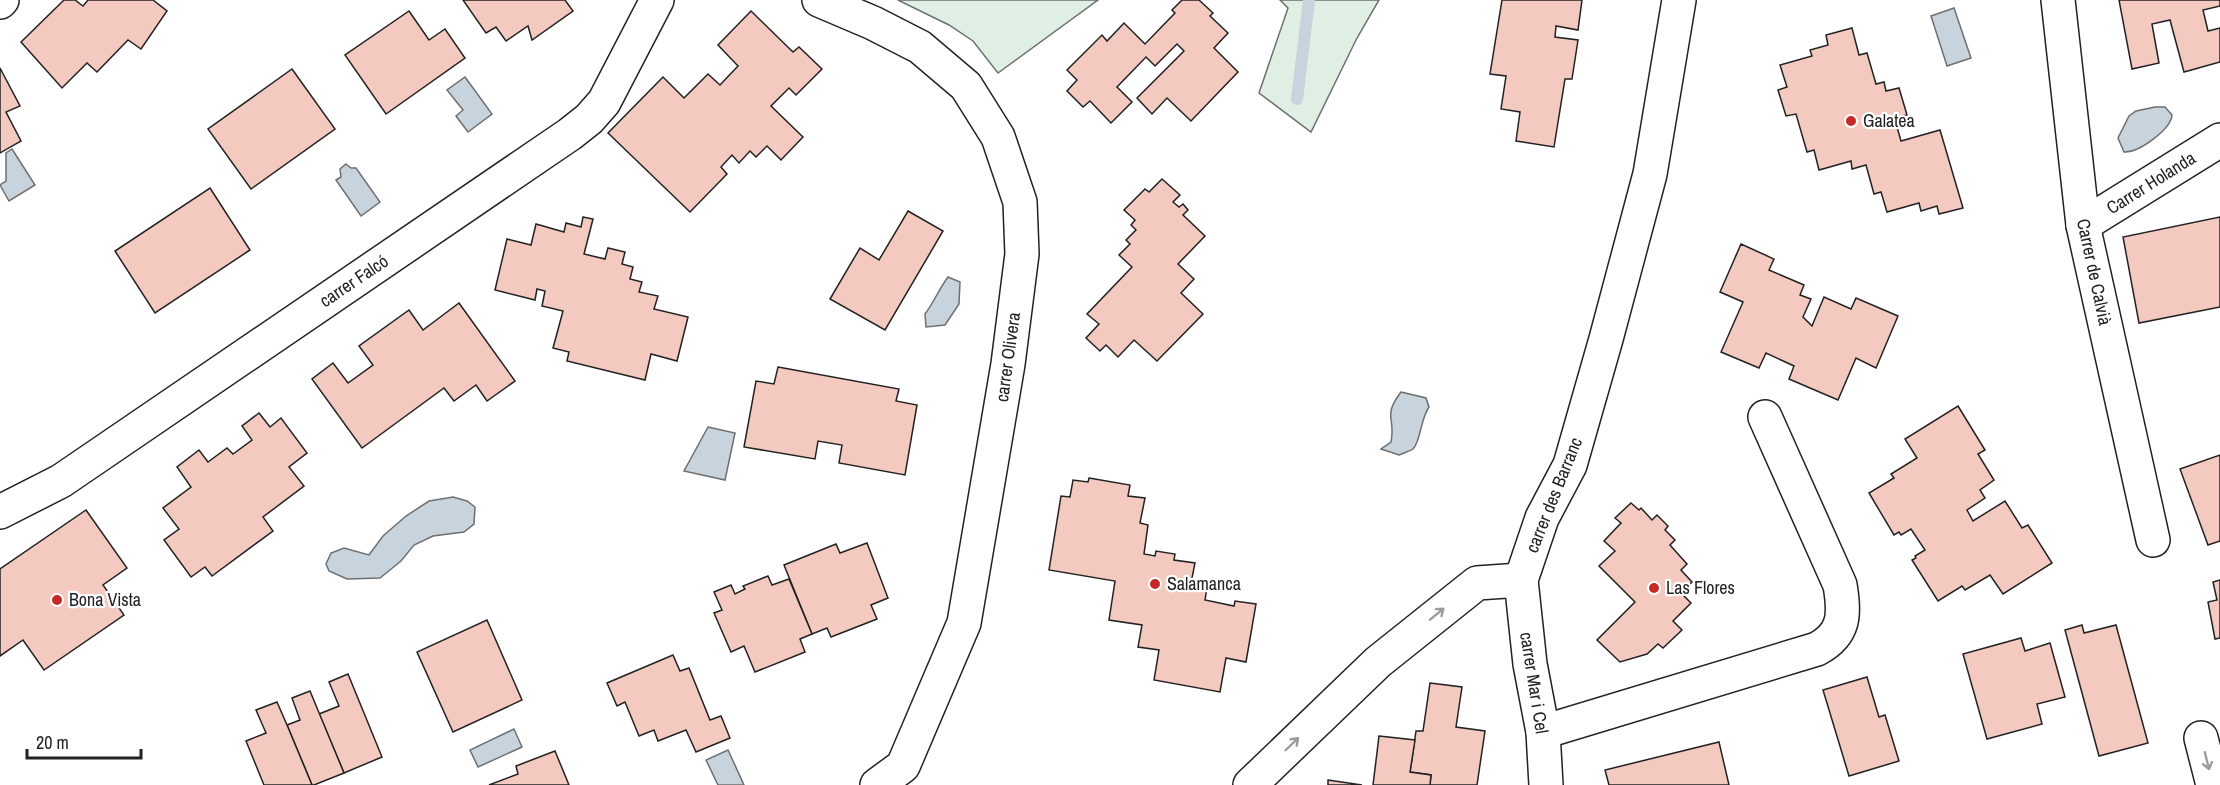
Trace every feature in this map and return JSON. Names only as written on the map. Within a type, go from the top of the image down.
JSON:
[{"type":"street","name":"carrer Falcó","points":[[0,512],[60,481],[570,134],[589,119],[604,102],[657,0]]},
{"type":"street","name":"carrer Olivera","points":[[819,0],[873,23],[920,47],[966,86],[998,137],[1020,202],[1023,254],[1008,364],[964,623],[903,766],[877,785]]},
{"type":"street","name":"carrer des Barranc","points":[[1521,580],[1542,518],[1570,465],[1609,328],[1650,174],[1678,0]]},
{"type":"street","name":"Carrer de Calvià","points":[[2058,0],[2083,225],[2153,540]]},
{"type":"street","name":"Carrer Holanda","points":[[2083,225],[2220,140]]},
{"type":"street","points":[[1543,732],[1817,649],[1830,642],[1839,628],[1842,614],[1840,585],[1765,417]]},
{"type":"street","name":"carrer Mar i Cel","points":[[1521,580],[1530,664],[1543,732],[1546,785]]},
{"type":"street","points":[[1250,785],[1378,662],[1477,583],[1521,580]]},
{"type":"street","points":[[2201,738],[2213,785]]},
{"type":"green space","points":[[898,0],[1098,0],[998,73],[973,41],[949,25]]},
{"type":"green space","points":[[1280,0],[1379,0],[1357,38],[1311,132],[1259,93],[1288,8]]},
{"type":"shaded area","points":[[1954,8],[1971,58],[1947,66],[1931,16]]},
{"type":"shaded area","points":[[465,77],[492,114],[468,132],[456,116],[463,110],[447,90]]},
{"type":"shaded area","points":[[2165,107],[2172,115],[2166,127],[2138,149],[2124,152],[2118,138],[2129,116],[2136,111]]},
{"type":"shaded area","points":[[12,149],[35,185],[9,201],[0,185],[6,181],[6,153]]},
{"type":"shaded area","points":[[346,164],[351,168],[356,168],[380,202],[361,216],[336,180],[341,177],[340,169]]},
{"type":"shaded area","points":[[948,277],[960,282],[959,304],[945,325],[926,327],[925,314]]},
{"type":"shaded area","points":[[1401,392],[1426,398],[1429,407],[1416,445],[1412,450],[1399,455],[1381,449],[1391,442],[1392,407]]},
{"type":"shaded area","points":[[708,427],[735,433],[725,480],[684,471]]},
{"type":"shaded area","points":[[453,497],[467,501],[475,507],[474,524],[464,532],[433,536],[414,545],[401,561],[380,578],[347,579],[329,571],[326,564],[331,553],[344,548],[369,555],[383,536],[406,516],[429,501]]},
{"type":"shaded area","points":[[514,729],[522,747],[478,767],[470,750]]},
{"type":"shaded area","points":[[728,750],[744,785],[718,785],[706,760]]},
{"type":"building","points":[[64,0],[75,0],[83,6],[88,0],[153,0],[167,11],[141,49],[128,40],[97,72],[87,63],[62,88],[21,42]]},
{"type":"building","points":[[463,0],[565,0],[573,11],[532,40],[528,26],[506,41],[496,27],[486,33]]},
{"type":"building","points":[[1182,0],[1199,0],[1213,13],[1210,16],[1228,33],[1214,48],[1238,72],[1191,121],[1167,98],[1152,114],[1137,98],[1184,51],[1177,44],[1155,66],[1146,57],[1117,87],[1132,102],[1111,123],[1090,101],[1083,107],[1067,91],[1077,80],[1067,70],[1102,35],[1107,41],[1124,23],[1145,44],[1175,13],[1172,10]]},
{"type":"building","points":[[1502,0],[1582,0],[1578,30],[1556,26],[1555,37],[1578,40],[1572,79],[1565,79],[1554,147],[1516,141],[1520,112],[1501,109],[1506,76],[1490,74]]},
{"type":"building","points":[[2119,0],[2220,0],[2220,6],[2203,10],[2208,31],[2220,28],[2220,62],[2184,72],[2170,20],[2152,24],[2159,63],[2132,69]]},
{"type":"building","points":[[409,11],[429,40],[445,29],[465,58],[386,114],[345,55]]},
{"type":"building","points":[[751,11],[793,52],[799,47],[822,69],[796,95],[789,88],[771,106],[803,137],[781,160],[767,146],[756,157],[750,151],[739,163],[732,155],[721,167],[727,174],[690,212],[608,133],[663,77],[684,98],[708,74],[720,85],[738,66],[718,45]]},
{"type":"building","name":"Galatea","points":[[1852,28],[1859,55],[1867,53],[1876,84],[1884,82],[1886,91],[1899,88],[1907,115],[1902,116],[1904,126],[1897,127],[1901,141],[1940,130],[1963,208],[1939,214],[1937,206],[1921,211],[1919,203],[1887,212],[1881,192],[1874,194],[1866,165],[1852,169],[1851,161],[1819,170],[1814,150],[1807,152],[1796,114],[1786,116],[1778,90],[1787,87],[1780,65],[1812,56],[1810,50],[1828,45],[1826,35]]},
{"type":"building","points":[[0,68],[20,106],[6,112],[21,141],[0,153]]},
{"type":"building","points":[[292,69],[335,129],[251,189],[208,129]]},
{"type":"building","points":[[1162,179],[1180,195],[1173,202],[1179,207],[1183,204],[1188,210],[1183,215],[1205,236],[1178,264],[1194,279],[1181,293],[1203,314],[1157,361],[1134,340],[1118,357],[1106,345],[1100,351],[1086,338],[1099,324],[1087,314],[1132,267],[1119,255],[1130,244],[1126,240],[1136,230],[1131,225],[1135,220],[1124,210],[1145,189],[1149,192]]},
{"type":"building","points":[[210,188],[250,250],[155,313],[115,251]]},
{"type":"building","points":[[908,211],[943,231],[885,330],[830,299],[860,248],[879,260]]},
{"type":"building","points":[[583,217],[593,219],[584,254],[605,259],[608,248],[625,252],[622,264],[633,267],[630,279],[642,282],[639,292],[658,296],[654,309],[688,317],[677,361],[651,354],[645,380],[567,361],[569,352],[553,348],[563,311],[542,306],[545,291],[537,289],[535,300],[495,290],[507,239],[531,245],[536,224],[564,232],[566,223],[581,227]]},
{"type":"building","points":[[2220,217],[2220,307],[2139,323],[2123,237]]},
{"type":"building","points":[[1741,244],[1774,259],[1769,270],[1804,285],[1800,295],[1811,299],[1803,317],[1812,326],[1824,297],[1851,309],[1856,298],[1898,316],[1876,368],[1856,358],[1838,400],[1789,379],[1794,366],[1766,353],[1759,368],[1721,352],[1743,302],[1720,292]]},
{"type":"building","points":[[459,303],[515,381],[487,401],[476,385],[454,401],[444,388],[362,448],[312,379],[333,363],[348,383],[373,365],[359,346],[409,310],[423,330]]},
{"type":"building","points":[[778,367],[899,389],[896,401],[917,405],[905,475],[839,463],[842,445],[818,441],[815,459],[744,447],[756,381],[774,384]]},
{"type":"building","points":[[1958,406],[1985,450],[1978,454],[1994,480],[1980,490],[1985,498],[1967,510],[1973,521],[2005,501],[2022,528],[2028,525],[2052,563],[2003,594],[1990,575],[1965,590],[1962,586],[1938,601],[1912,560],[1925,550],[1911,529],[1901,535],[1899,532],[1894,535],[1869,493],[1894,478],[1891,474],[1917,458],[1905,439]]},
{"type":"building","points":[[259,413],[270,427],[281,418],[307,453],[289,467],[304,486],[263,517],[273,531],[212,576],[205,567],[191,577],[164,540],[179,529],[163,508],[191,487],[177,467],[199,450],[208,462],[227,448],[233,454],[252,440],[242,426]]},
{"type":"building","points":[[2220,455],[2220,541],[2208,545],[2180,469]]},
{"type":"building","name":"Salamanca","points":[[1089,478],[1130,485],[1128,496],[1145,498],[1140,523],[1148,525],[1144,554],[1155,556],[1156,551],[1175,554],[1174,560],[1195,563],[1191,583],[1207,588],[1205,600],[1234,606],[1235,601],[1256,604],[1246,662],[1226,658],[1220,692],[1154,680],[1159,650],[1138,647],[1142,625],[1109,620],[1115,581],[1049,570],[1061,496],[1070,497],[1073,480],[1088,482]]},
{"type":"building","name":"Las Flores","points":[[1631,503],[1639,510],[1641,508],[1652,520],[1657,515],[1668,526],[1665,530],[1675,540],[1670,545],[1687,564],[1681,570],[1692,582],[1681,593],[1691,603],[1673,621],[1682,630],[1663,648],[1658,644],[1647,654],[1620,662],[1597,640],[1635,602],[1599,566],[1615,551],[1604,541],[1621,523],[1615,518]]},
{"type":"building","name":"Bona Vista","points":[[86,510],[127,568],[103,585],[124,615],[44,670],[23,640],[0,656],[0,569]]},
{"type":"building","points":[[867,543],[888,598],[871,605],[877,619],[831,637],[827,628],[812,634],[784,565],[836,544],[840,553]]},
{"type":"building","points":[[768,576],[772,585],[789,579],[812,634],[800,639],[805,652],[755,672],[744,646],[731,652],[714,613],[722,610],[714,592],[731,585],[735,594],[745,589],[743,586]]},
{"type":"building","points":[[2220,580],[2220,638],[2215,639],[2208,602],[2217,600],[2213,582]]},
{"type":"building","points":[[487,620],[522,700],[453,732],[417,652]]},
{"type":"building","points":[[2082,625],[2084,633],[2116,625],[2148,743],[2099,756],[2065,630]]},
{"type":"building","points":[[2021,638],[2025,651],[2050,643],[2065,697],[2037,704],[2042,724],[1987,739],[1963,654]]},
{"type":"building","points":[[673,655],[680,671],[689,668],[710,720],[721,716],[730,738],[696,752],[686,730],[658,741],[654,730],[639,736],[625,702],[617,706],[607,683]]},
{"type":"building","points":[[348,674],[382,757],[344,773],[319,714],[339,706],[329,682]]},
{"type":"building","points":[[1867,677],[1879,717],[1885,715],[1899,761],[1849,776],[1823,690]]},
{"type":"building","points":[[1430,683],[1462,687],[1456,727],[1485,731],[1477,785],[1430,785],[1431,775],[1410,772],[1416,731],[1423,731]]},
{"type":"building","points":[[310,691],[344,773],[314,785],[312,785],[287,725],[300,720],[292,698]]},
{"type":"building","points":[[277,702],[312,785],[264,785],[246,741],[266,733],[256,710]]},
{"type":"building","points":[[1379,736],[1415,740],[1410,772],[1431,775],[1430,785],[1373,785]]},
{"type":"building","points":[[1719,742],[1729,785],[1609,785],[1605,770]]},
{"type":"building","points":[[555,751],[569,785],[489,785],[518,774],[516,766]]},
{"type":"building","points":[[1328,780],[1362,785],[1328,785]]},
{"type":"waterway","points":[[1297,99],[1309,0]]},
{"type":"place","name":"Galatea","points":[[1851,121]]},
{"type":"place","name":"Salamanca","points":[[1155,584]]},
{"type":"place","name":"Las Flores","points":[[1654,588]]},
{"type":"place","name":"Bona Vista","points":[[57,600]]}]
